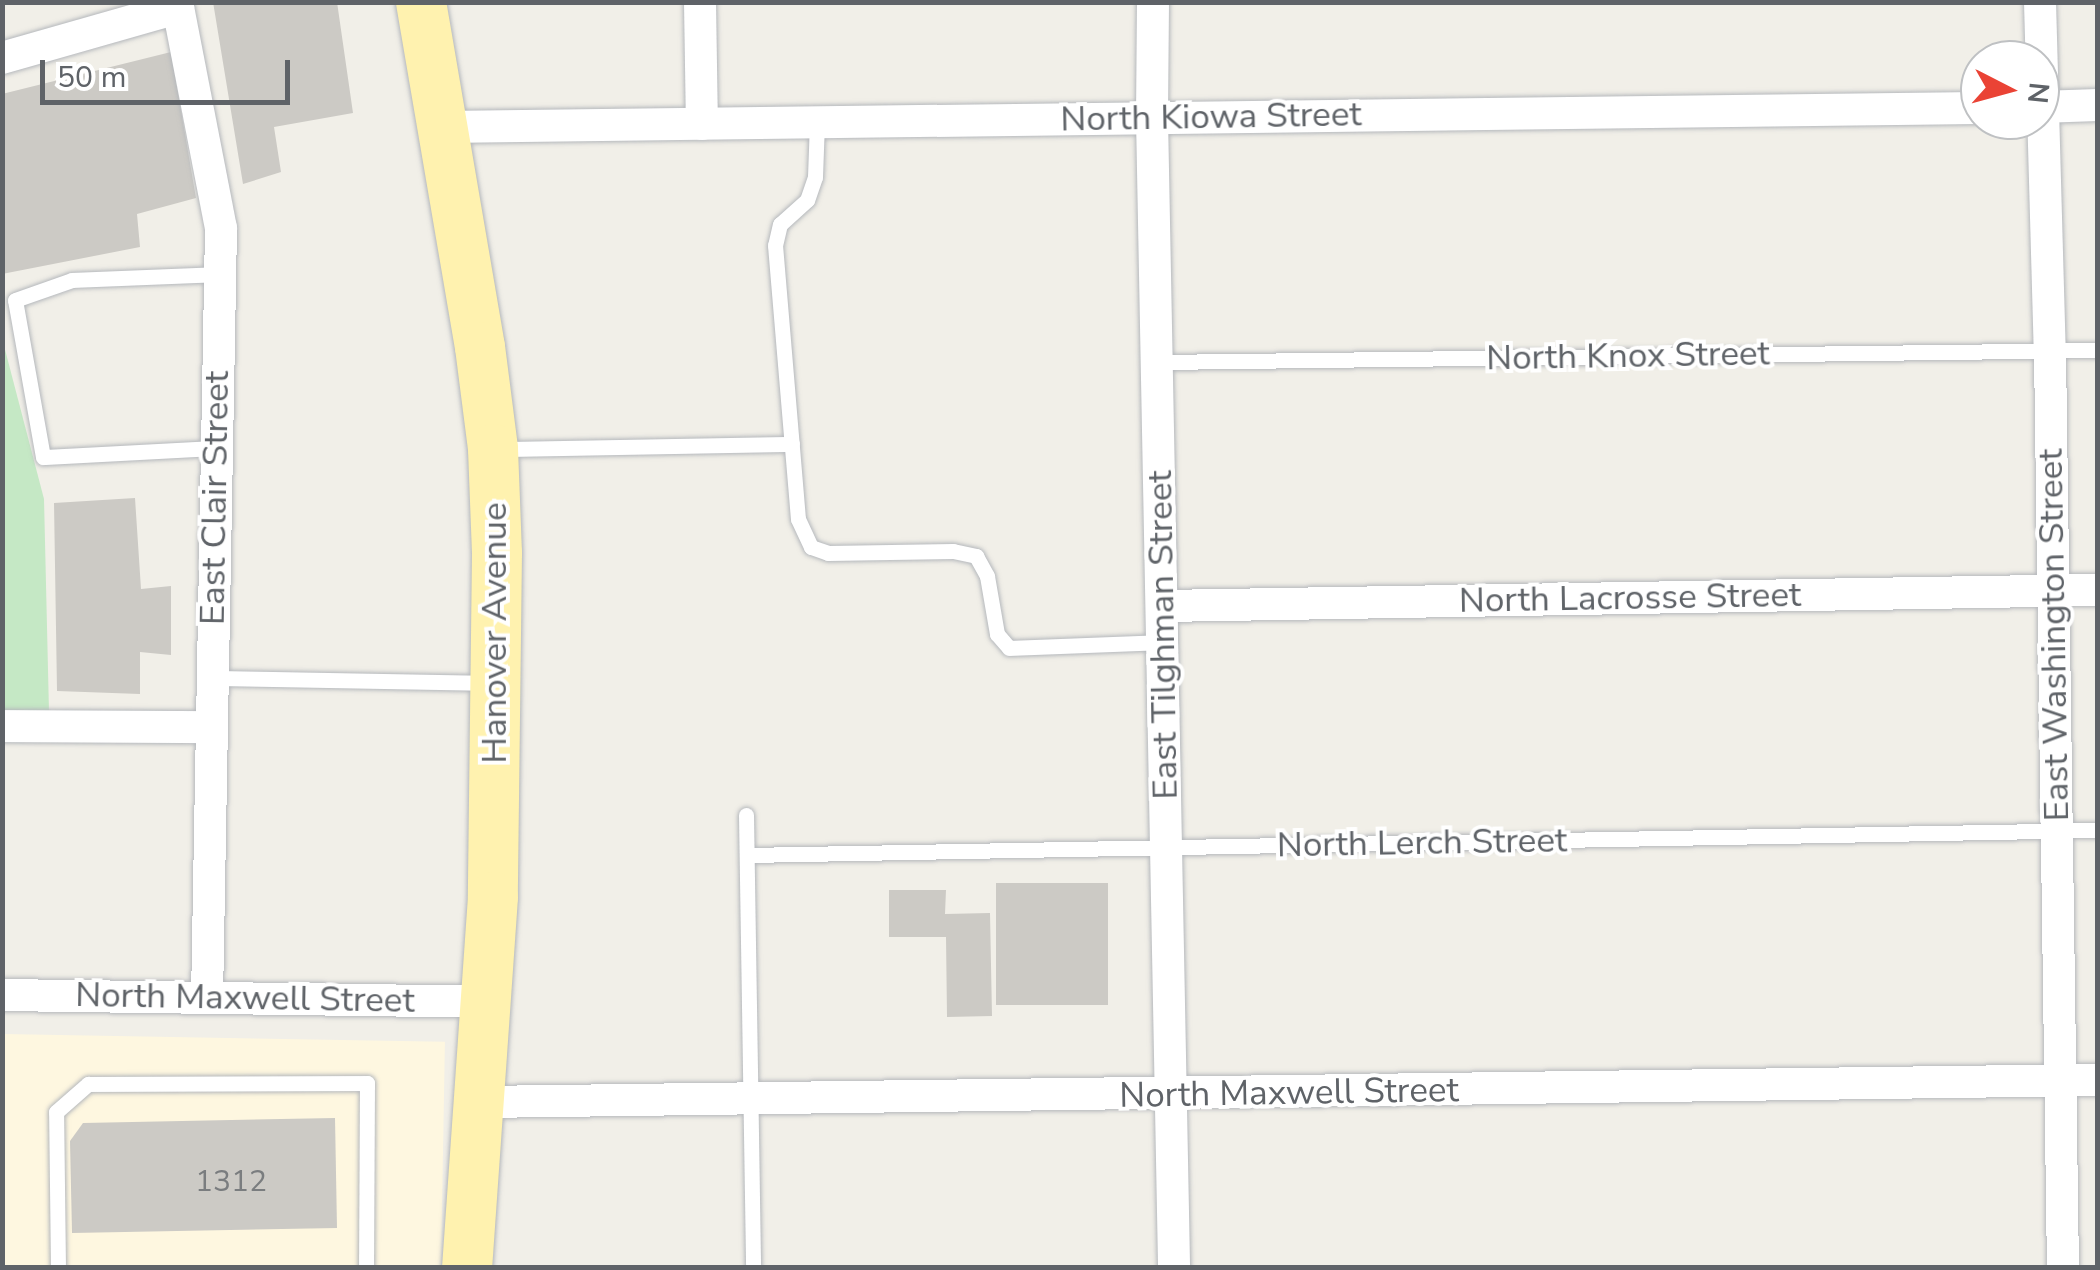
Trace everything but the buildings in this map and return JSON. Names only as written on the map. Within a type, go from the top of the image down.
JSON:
[{"type":"main road","name":"Hanover Avenue","points":[[421,2],[493,449],[496,683],[488,1002],[467,1268]]},
{"type":"street","points":[[700,2],[702,124]]},
{"type":"street","name":"East Tilghman Street","points":[[1154,2],[1152,118],[1174,1268]]},
{"type":"street","name":"East Washington Street","points":[[2040,2],[2041,40]]},
{"type":"street","points":[[2,58],[178,5]]},
{"type":"street","name":"East Clair Street","points":[[178,5],[220,228],[208,998]]},
{"type":"street","points":[[2060,106],[2098,105]]},
{"type":"street","name":"North Kiowa Street","points":[[443,126],[1960,108]]},
{"type":"street","name":"East Washington Street","points":[[2043,140],[2050,350],[2063,1268]]},
{"type":"street","name":"North Lacrosse Street","points":[[1164,606],[2098,590]]},
{"type":"street","points":[[2,726],[210,727]]},
{"type":"street","name":"North Maxwell Street","points":[[2,995],[488,1002]]},
{"type":"street","name":"North Maxwell Street","points":[[480,1102],[2098,1080]]},
{"type":"lane","points":[[817,122],[816,177],[807,200],[780,224],[775,246],[798,519],[810,548],[828,553],[954,550],[976,556],[987,576],[997,634],[1009,648],[1164,642]]},
{"type":"lane","points":[[216,448],[43,458],[15,300],[72,280],[220,274]]},
{"type":"lane","name":"North Knox Street","points":[[1158,362],[2098,350]]},
{"type":"lane","points":[[493,449],[792,444]]},
{"type":"lane","points":[[212,678],[496,683]]},
{"type":"lane","points":[[746,815],[752,1268]]},
{"type":"lane","name":"North Lerch Street","points":[[747,855],[2098,830]]},
{"type":"lane","points":[[58,1268],[56,1112],[88,1084],[367,1083],[366,1268]]},
{"type":"shaded area","points":[[3,1034],[445,1042],[441,1268],[2,1268]]},
{"type":"green space","points":[[2,338],[44,499],[49,712],[3,711]]}]
